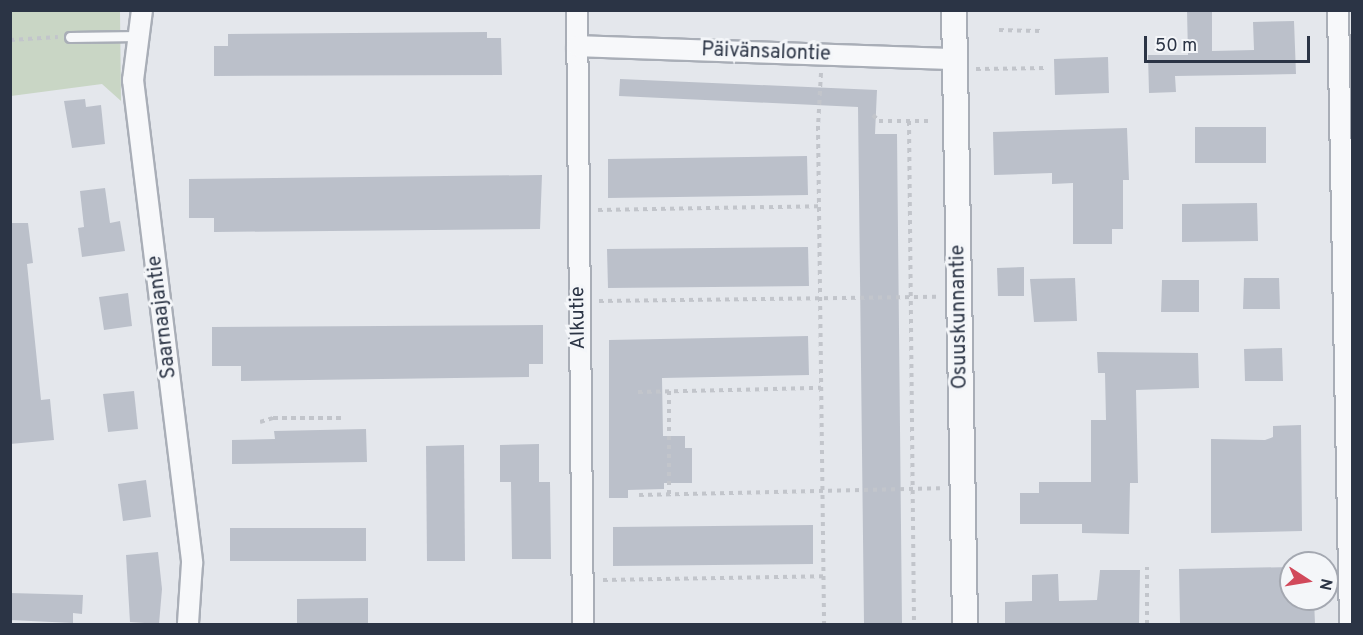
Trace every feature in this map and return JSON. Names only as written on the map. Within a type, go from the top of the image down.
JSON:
[{"type":"street","name":"Saarnaajantie","points":[[142,10],[133,80],[192,563],[188,624]]},
{"type":"street","name":"Alkutie","points":[[577,10],[583,624]]},
{"type":"street","name":"Osuuskunnantie","points":[[954,10],[964,64],[965,624]]},
{"type":"street","points":[[1338,10],[1351,504],[1350,624]]},
{"type":"street","name":"Päivänsalontie","points":[[577,46],[823,55],[964,64]]},
{"type":"lane","points":[[70,38],[139,36]]},
{"type":"path","points":[[999,30],[1041,31]]},
{"type":"path","points":[[10,40],[70,38]]},
{"type":"path","points":[[823,55],[818,126],[824,624]]},
{"type":"path","points":[[964,64],[1045,68]]},
{"type":"path","points":[[873,115],[879,121],[937,121]]},
{"type":"path","points":[[909,121],[914,624]]},
{"type":"path","points":[[578,211],[819,206]]},
{"type":"path","points":[[579,301],[940,297]]},
{"type":"path","points":[[638,392],[821,388]]},
{"type":"path","points":[[669,392],[669,494]]},
{"type":"path","points":[[260,422],[273,418],[343,418]]},
{"type":"path","points":[[639,495],[823,493],[944,488]]},
{"type":"path","points":[[1147,567],[1147,624]]},
{"type":"path","points":[[583,581],[824,576]]},
{"type":"green space","points":[[10,11],[120,11],[121,101],[102,84],[11,96]]},
{"type":"building","points":[[1187,10],[1212,10],[1212,51],[1254,50],[1253,22],[1294,21],[1296,74],[1175,76],[1176,92],[1149,93],[1148,55],[1188,55]]},
{"type":"building","points":[[487,32],[487,38],[501,38],[502,75],[214,76],[214,46],[228,46],[228,34]]},
{"type":"building","points":[[1108,57],[1109,93],[1055,95],[1054,59]]},
{"type":"building","points":[[620,79],[877,90],[875,134],[897,134],[902,624],[864,624],[858,107],[619,96]]},
{"type":"building","points":[[85,99],[86,107],[101,105],[105,144],[72,148],[64,101]]},
{"type":"building","points":[[1195,127],[1266,127],[1266,163],[1195,163]]},
{"type":"building","points":[[1127,128],[1129,180],[1123,180],[1123,229],[1112,229],[1112,244],[1073,244],[1073,183],[1052,184],[1052,173],[994,175],[993,132]]},
{"type":"building","points":[[807,156],[808,195],[608,198],[608,159]]},
{"type":"building","points":[[542,175],[540,229],[214,232],[214,218],[189,218],[189,179]]},
{"type":"building","points":[[105,188],[110,223],[120,221],[125,251],[82,257],[78,228],[84,227],[80,191]]},
{"type":"building","points":[[1257,203],[1258,241],[1182,242],[1182,204]]},
{"type":"building","points":[[10,223],[28,223],[33,263],[27,264],[41,400],[50,399],[54,440],[10,444]]},
{"type":"building","points":[[808,247],[809,286],[608,288],[607,249]]},
{"type":"building","points":[[1024,267],[1024,296],[998,296],[997,268]]},
{"type":"building","points":[[1075,278],[1077,321],[1034,322],[1030,279]]},
{"type":"building","points":[[1244,278],[1279,278],[1280,309],[1243,309]]},
{"type":"building","points":[[1162,280],[1199,280],[1199,312],[1161,312]]},
{"type":"building","points":[[128,293],[132,326],[104,330],[99,297]]},
{"type":"building","points":[[543,325],[543,364],[529,364],[529,377],[241,381],[241,366],[212,366],[212,327]]},
{"type":"building","points":[[808,336],[809,375],[662,378],[663,436],[685,436],[685,448],[692,448],[692,483],[664,483],[664,489],[628,490],[628,498],[609,498],[609,340]]},
{"type":"building","points":[[1282,348],[1283,381],[1245,381],[1244,349]]},
{"type":"building","points":[[1097,352],[1198,353],[1199,388],[1136,390],[1138,483],[1130,483],[1129,534],[1082,533],[1082,524],[1020,524],[1020,493],[1039,493],[1039,482],[1091,482],[1091,420],[1106,420],[1105,373],[1098,373]]},
{"type":"building","points":[[134,391],[138,429],[108,432],[103,394]]},
{"type":"building","points":[[1301,425],[1302,531],[1211,533],[1211,439],[1265,440],[1273,437],[1273,426]]},
{"type":"building","points":[[366,429],[367,462],[232,464],[232,440],[275,439],[274,431]]},
{"type":"building","points":[[539,444],[539,482],[550,482],[551,559],[512,559],[511,482],[500,482],[500,445]]},
{"type":"building","points":[[464,445],[465,561],[427,561],[426,446]]},
{"type":"building","points":[[146,480],[151,517],[123,521],[118,484]]},
{"type":"building","points":[[813,525],[813,564],[613,566],[613,527]]},
{"type":"building","points":[[230,528],[366,528],[366,561],[230,561]]},
{"type":"building","points":[[158,552],[162,589],[159,624],[130,622],[126,555]]},
{"type":"building","points":[[1279,567],[1279,611],[1314,611],[1315,624],[1180,624],[1179,569]]},
{"type":"building","points":[[1100,570],[1140,570],[1139,624],[1005,624],[1005,602],[1032,601],[1032,575],[1058,574],[1059,601],[1097,600]]},
{"type":"building","points":[[10,593],[83,595],[82,614],[73,613],[73,623],[10,620]]},
{"type":"building","points":[[368,598],[368,624],[297,624],[297,599]]}]
